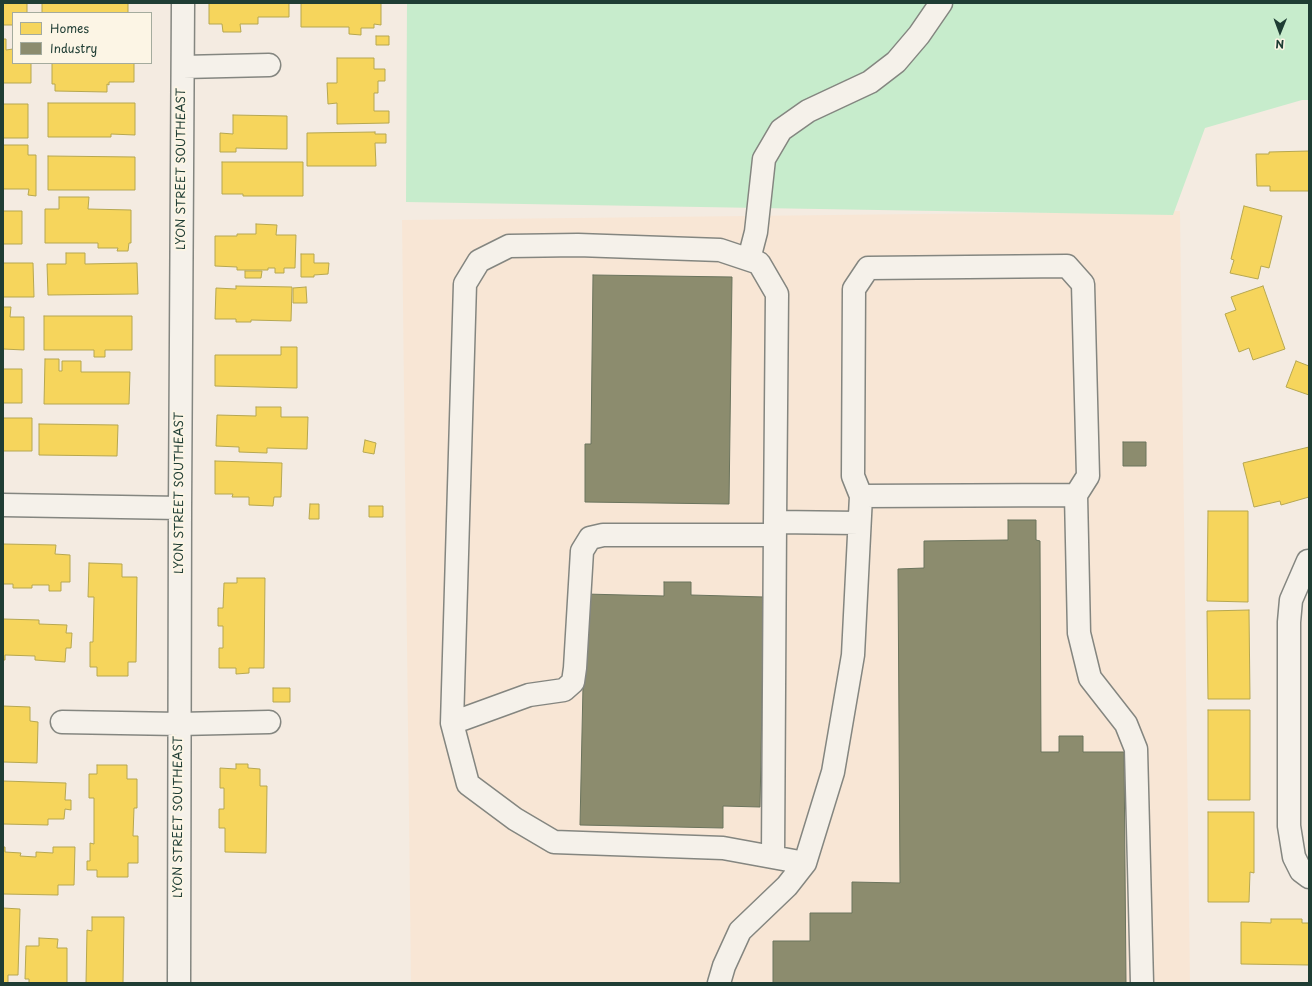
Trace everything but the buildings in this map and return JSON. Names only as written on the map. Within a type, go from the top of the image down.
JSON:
[{"type":"street","name":"LYON STREET SOUTHEAST","points":[[179,983],[183,3]]},
{"type":"street","points":[[749,259],[756,232],[764,158],[781,130],[808,111],[870,82],[896,62],[919,35],[941,3]]},
{"type":"street","points":[[183,67],[269,64]]},
{"type":"street","points":[[773,858],[776,294],[759,263],[720,250],[578,245],[509,246],[479,261],[465,284],[452,723],[468,784],[515,819],[554,842],[723,848],[773,858],[805,863]]},
{"type":"street","points":[[719,983],[724,966],[740,931],[787,886],[805,863],[833,772],[853,655],[861,496],[853,476],[854,289],[868,268],[1067,266],[1083,284],[1088,476],[1076,495],[1079,633],[1090,678],[1126,724],[1136,749],[1142,983]]},
{"type":"street","points":[[861,496],[1076,495]]},
{"type":"street","points":[[3,505],[180,508]]},
{"type":"street","points":[[452,723],[529,695],[564,690],[573,682],[582,551],[590,538],[603,535],[859,523]]},
{"type":"street","points":[[1308,560],[1291,600],[1289,622],[1289,826],[1294,857],[1301,871],[1309,877]]},
{"type":"street","points":[[62,722],[179,724],[268,722]]},
{"type":"shaded area","points":[[1180,211],[1190,983],[411,983],[402,220]]},
{"type":"green space","points":[[407,3],[1309,3],[1309,100],[1302,100],[1205,128],[1173,215],[406,202]]}]
